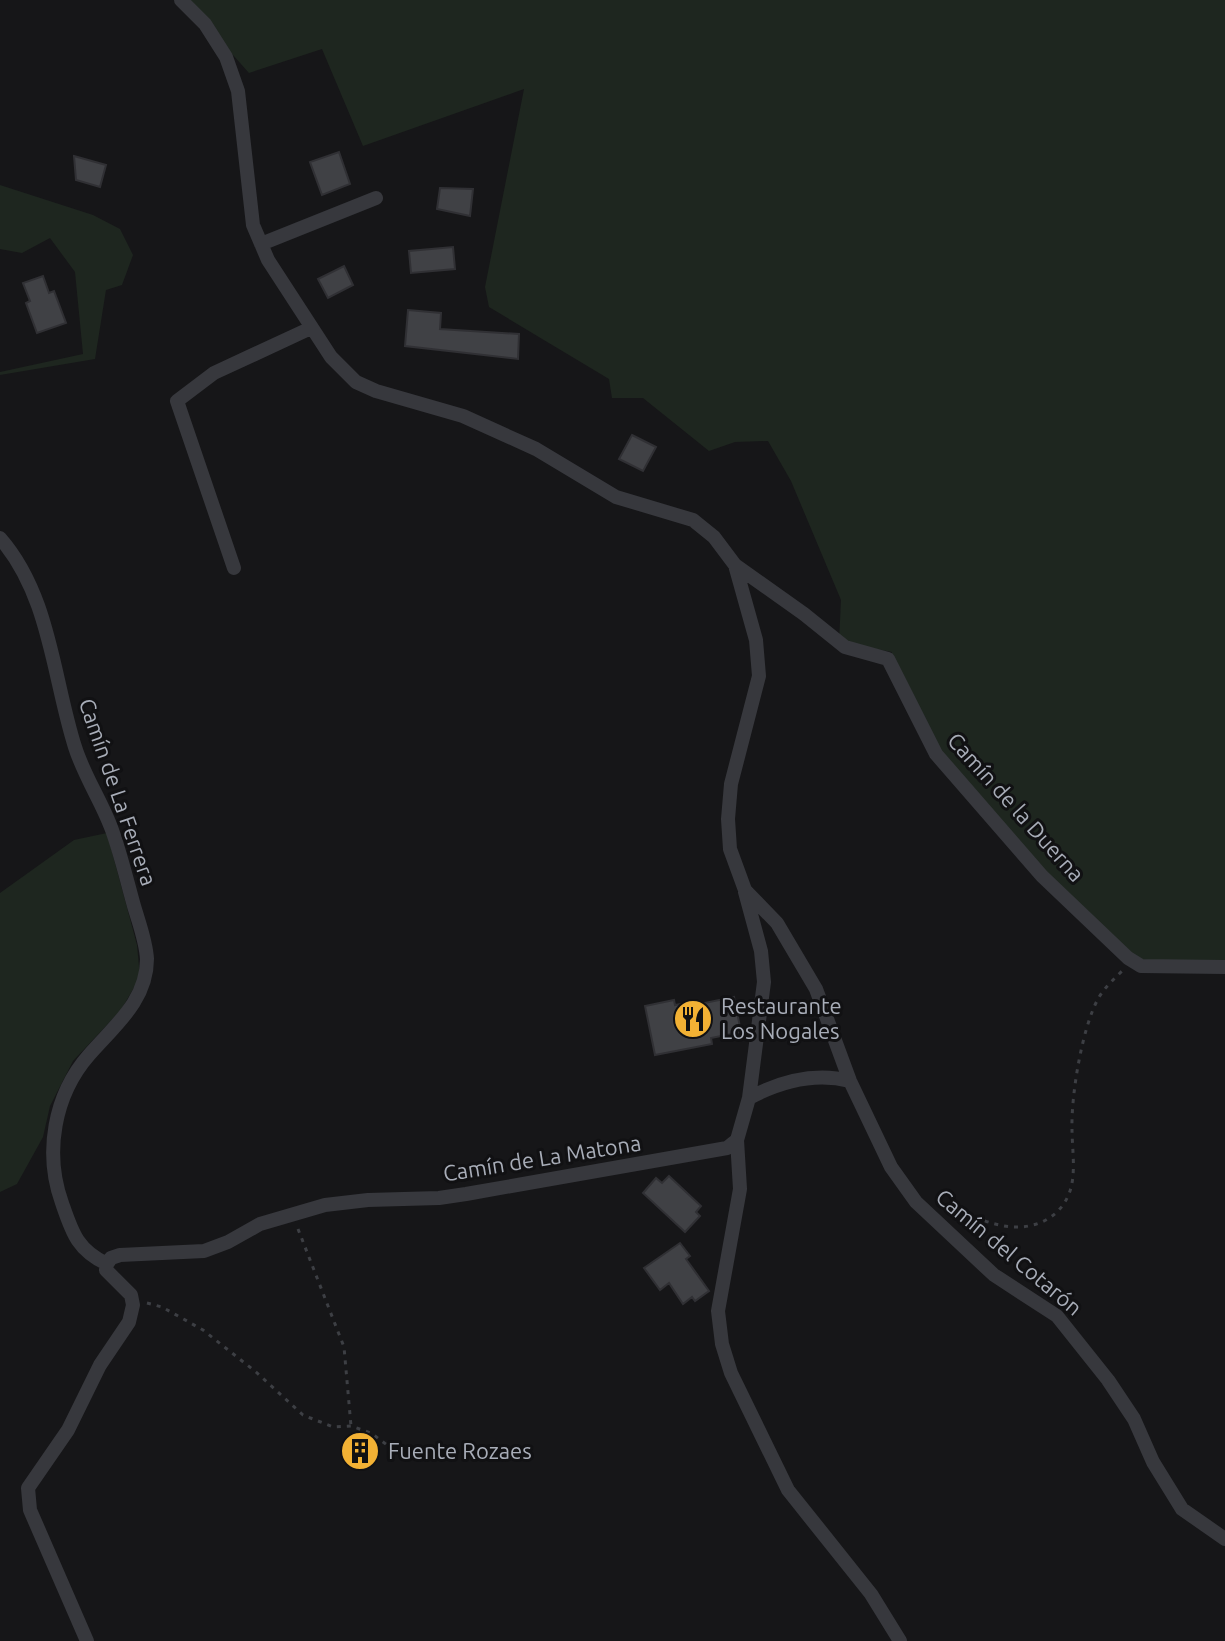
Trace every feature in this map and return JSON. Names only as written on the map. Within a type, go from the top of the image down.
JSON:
[{"type":"street","name":"Camín del Cotarón","points":[[181,0],[205,24],[226,57],[238,91],[253,225],[268,260],[331,357],[356,382],[376,391],[463,416],[536,449],[616,497],[693,520],[714,537],[735,565],[756,640],[759,676],[731,784],[728,819],[730,849],[745,890],[777,923],[816,989],[850,1081],[891,1167],[916,1202],[994,1275],[1057,1316],[1108,1380],[1134,1419],[1153,1462],[1182,1509],[1225,1539]]},
{"type":"street","points":[[261,244],[376,198]]},
{"type":"street","points":[[234,568],[177,401],[214,373],[311,328]]},
{"type":"street","name":"Camín de La Ferrera","points":[[0,538],[15,558],[45,628],[75,748],[112,830],[145,945],[146,978],[141,993],[78,1069],[63,1099],[53,1134],[58,1194],[73,1234],[86,1252],[107,1264],[106,1270],[132,1298]]},
{"type":"street","name":"Camín de la Duerna","points":[[735,565],[845,647],[888,659],[936,754],[1042,876],[1135,962]]},
{"type":"street","points":[[745,890],[761,951],[764,982],[749,1098],[737,1140],[740,1189],[718,1311],[722,1344],[731,1373],[788,1490],[871,1594],[900,1641]]},
{"type":"street","points":[[1135,962],[1141,966],[1156,967],[1225,967]]},
{"type":"street","points":[[749,1098],[791,1081],[813,1077],[850,1081]]},
{"type":"street","name":"Camín de La Matona","points":[[107,1264],[111,1258],[120,1255],[204,1251],[260,1224],[325,1205],[466,1194],[714,1152],[727,1148],[737,1140]]},
{"type":"street","points":[[87,1641],[30,1510],[28,1488],[68,1430],[100,1365],[129,1322],[132,1298]]},
{"type":"path","points":[[916,1202],[934,1202],[1013,1227],[1048,1220],[1062,1206],[1072,1183],[1071,1122],[1087,1024],[1106,987],[1135,962]]},
{"type":"path","points":[[292,1214],[344,1347],[351,1426]]},
{"type":"path","points":[[132,1298],[162,1307],[203,1330],[303,1415],[333,1427],[351,1426],[371,1433],[387,1445]]},
{"type":"shaded area","points":[[184,0],[1225,0],[1225,967],[1128,958],[936,754],[888,659],[892,652],[839,642],[841,600],[791,481],[768,441],[735,442],[709,451],[643,398],[612,398],[609,379],[489,307],[485,287],[524,89],[363,146],[322,49],[249,73]]},
{"type":"shaded area","points":[[0,185],[93,215],[120,229],[133,255],[122,285],[106,290],[95,359],[0,375],[0,372],[83,354],[75,272],[50,238],[22,253],[0,249]]},
{"type":"shaded area","points":[[107,833],[137,945],[140,977],[121,1010],[73,1061],[50,1106],[43,1137],[17,1184],[0,1192],[0,893],[74,840]]},
{"type":"building","points":[[339,152],[350,184],[322,195],[310,162]]},
{"type":"building","points":[[74,156],[106,165],[100,187],[76,180]]},
{"type":"building","points":[[440,188],[473,189],[470,216],[437,209]]},
{"type":"building","points":[[453,247],[455,269],[411,273],[409,251]]},
{"type":"building","points":[[344,266],[353,285],[328,298],[318,279]]},
{"type":"building","points":[[43,276],[49,293],[54,291],[66,323],[37,333],[26,303],[30,301],[23,283]]},
{"type":"building","points":[[408,310],[441,313],[440,329],[519,334],[518,359],[405,346]]},
{"type":"building","points":[[632,435],[656,447],[643,471],[619,459]]},
{"type":"building","name":"Restaurante Los Nogales","points":[[734,997],[741,1032],[711,1038],[712,1044],[655,1055],[645,1006],[674,1000],[675,1005],[698,1001],[700,1004]]},
{"type":"building","points":[[669,1176],[701,1206],[696,1212],[700,1216],[685,1232],[643,1193],[656,1178],[662,1183]]},
{"type":"building","points":[[680,1243],[690,1256],[686,1259],[709,1291],[695,1301],[692,1297],[683,1304],[669,1283],[660,1290],[644,1268]]},
{"type":"place","name":"Restaurante Los Nogales","points":[[693,1019]]},
{"type":"place","name":"Fuente Rozaes","points":[[360,1451]]}]
